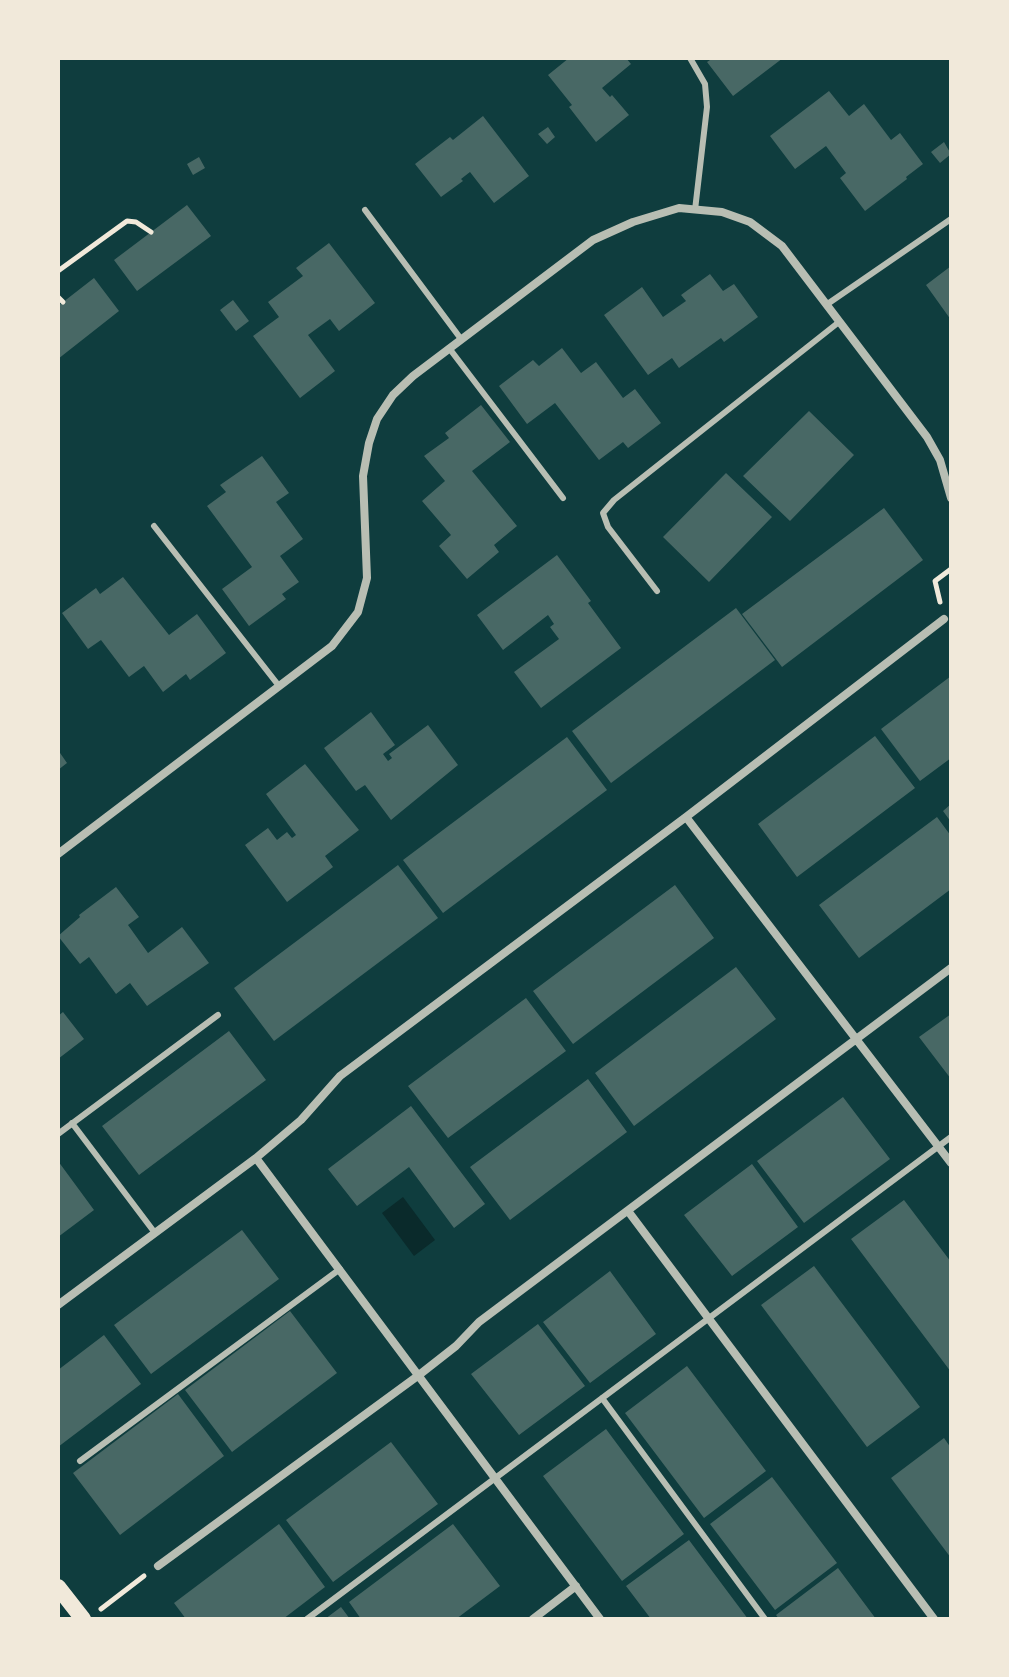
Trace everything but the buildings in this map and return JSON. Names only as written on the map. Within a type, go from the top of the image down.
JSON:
[{"type":"main road","points":[[58,1587],[83,1619]]},
{"type":"street","points":[[58,854],[332,646],[358,612],[367,578],[363,476],[377,419],[393,395],[449,348],[593,240],[633,222],[679,208],[722,212],[750,222],[782,246],[927,437],[940,460],[951,498]]},
{"type":"street","points":[[58,1305],[256,1158],[301,1120],[340,1076],[944,619]]},
{"type":"street","points":[[686,817],[951,1163]]},
{"type":"street","points":[[158,1566],[419,1375],[456,1346],[479,1322],[951,968]]},
{"type":"street","points":[[256,1158],[600,1619]]},
{"type":"street","points":[[628,1211],[934,1619]]},
{"type":"street","points":[[533,1619],[576,1586]]},
{"type":"lane","points":[[690,58],[705,84],[707,107],[695,210]]},
{"type":"lane","points":[[365,210],[461,339]]},
{"type":"lane","points":[[826,305],[951,219]]},
{"type":"lane","points":[[657,591],[608,527],[603,513],[614,500],[839,322]]},
{"type":"lane","points":[[449,348],[563,498]]},
{"type":"lane","points":[[154,526],[279,686]]},
{"type":"lane","points":[[58,1134],[218,1015]]},
{"type":"lane","points":[[72,1123],[155,1233]]},
{"type":"lane","points":[[307,1619],[951,1137]]},
{"type":"lane","points":[[80,1461],[340,1269]]},
{"type":"lane","points":[[602,1398],[765,1619]]},
{"type":"path","points":[[58,271],[127,221],[136,222],[151,232]]},
{"type":"path","points":[[944,619],[935,581],[951,569]]},
{"type":"path","points":[[100,1610],[158,1566]]},
{"type":"water","points":[[403,1197],[435,1240],[414,1256],[382,1213]]}]
